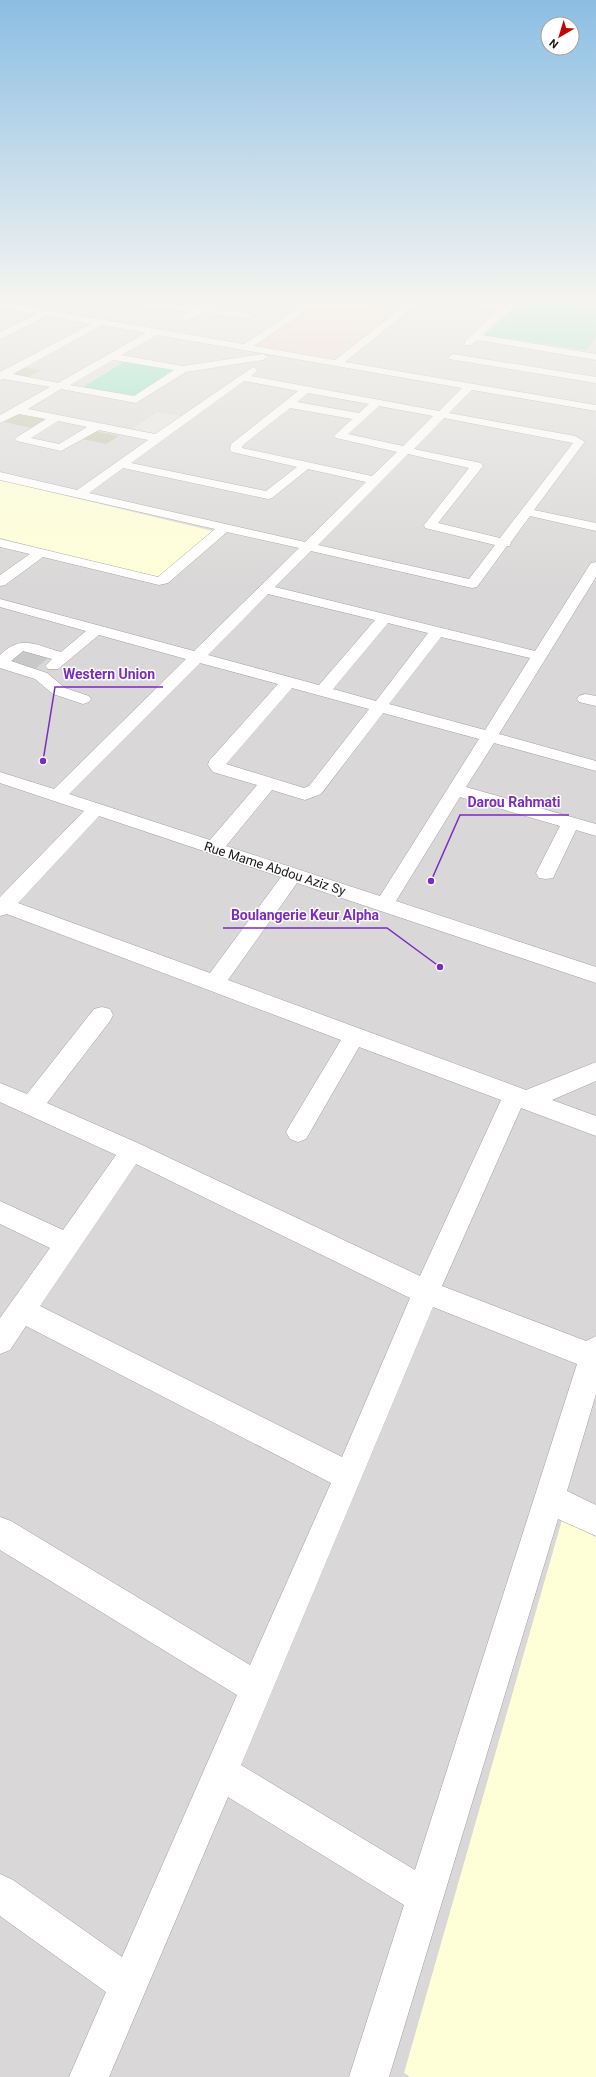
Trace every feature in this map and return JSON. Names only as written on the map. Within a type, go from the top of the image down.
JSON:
[{"type":"street","points":[[0,420],[44,396]]},
{"type":"street","points":[[114,396],[136,400],[142,396]]},
{"type":"street","points":[[79,494],[217,396]]},
{"type":"street","points":[[298,396],[235,447],[240,452],[374,480]]},
{"type":"street","points":[[0,476],[472,584],[579,442],[578,440],[342,396]]},
{"type":"street","points":[[57,796],[460,396]]},
{"type":"street","points":[[526,396],[596,408]]},
{"type":"street","points":[[572,404],[579,396]]},
{"type":"street","points":[[378,402],[340,436],[474,465],[477,467],[430,525],[505,542]]},
{"type":"street","points":[[288,404],[360,417]]},
{"type":"street","points":[[18,410],[157,438]]},
{"type":"street","points":[[56,418],[21,439],[61,448],[97,426]]},
{"type":"street","points":[[121,464],[268,495],[305,466]]},
{"type":"street","points":[[527,512],[596,527]]},
{"type":"street","points":[[0,543],[159,581],[163,580],[224,528]]},
{"type":"street","points":[[0,582],[40,553]]},
{"type":"street","points":[[384,905],[596,566]]},
{"type":"street","points":[[265,589],[540,656]]},
{"type":"street","points":[[579,593],[596,597]]},
{"type":"street","points":[[1,604],[596,766]]},
{"type":"street","points":[[323,691],[385,618]]},
{"type":"street","points":[[41,676],[97,629]]},
{"type":"street","points":[[288,682],[218,761],[217,765],[219,768],[305,794],[315,790],[438,631]]},
{"type":"street","points":[[64,657],[22,646],[16,648],[0,662],[2,664],[41,676],[59,691],[83,699]]},
{"type":"street","name":"Rue Mame Abdou Aziz Sy","points":[[0,777],[596,975]]},
{"type":"street","points":[[214,848],[268,783]]},
{"type":"street","points":[[456,790],[596,830]]},
{"type":"street","points":[[96,809],[2,907],[214,983],[596,1126]]},
{"type":"street","points":[[546,873],[571,823]]},
{"type":"street","points":[[214,983],[293,874]]},
{"type":"street","points":[[31,1106],[102,1015]]},
{"type":"street","points":[[298,1132],[354,1036]]},
{"type":"street","points":[[89,2077],[349,1476],[426,1292],[521,1098],[596,1072]]},
{"type":"street","points":[[2,1096],[31,1106],[132,1151],[426,1292],[595,1353],[369,2077]]},
{"type":"street","points":[[0,1341],[132,1151]]},
{"type":"street","points":[[0,1212],[67,1244]]},
{"type":"street","points":[[21,1310],[349,1476]]},
{"type":"street","points":[[550,1498],[596,1521]]},
{"type":"street","points":[[0,1532],[257,1688]]},
{"type":"street","points":[[221,1773],[426,1897]]},
{"type":"street","points":[[0,1893],[129,1985]]},
{"type":"shaded area","points":[[0,396],[596,396],[596,2077],[0,2077]]},
{"type":"shaded area","points":[[157,412],[184,417],[156,437],[128,432]]},
{"type":"shaded area","points":[[20,413],[46,419],[31,428],[4,422]]},
{"type":"shaded area","points":[[94,431],[119,436],[106,444],[82,439]]},
{"type":"shaded area","points":[[0,480],[213,531],[158,579],[0,538]]},
{"type":"shaded area","points":[[21,650],[49,657],[34,670],[5,662]]},
{"type":"shaded area","points":[[562,1520],[596,1537],[596,2077],[410,2077],[404,2073]]},
{"type":"green space","points":[[113,396],[138,396],[132,400]]},
{"type":"place","name":"Western Union","points":[[43,761]]},
{"type":"place","name":"Darou Rahmati","points":[[431,881]]},
{"type":"place","name":"Boulangerie Keur Alpha","points":[[440,967]]}]
